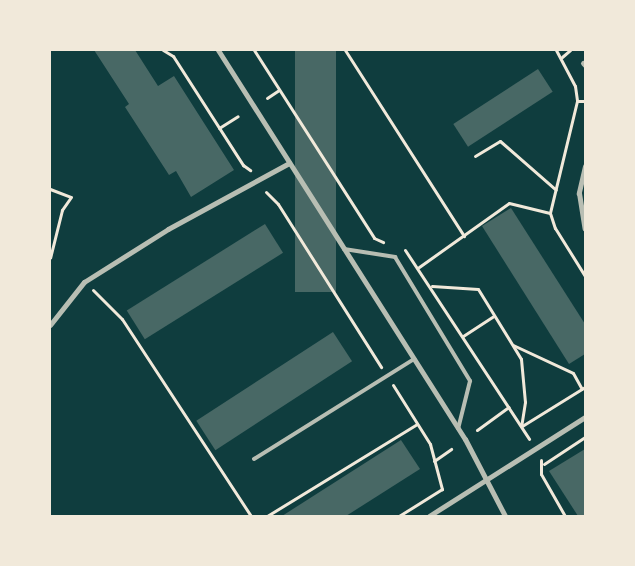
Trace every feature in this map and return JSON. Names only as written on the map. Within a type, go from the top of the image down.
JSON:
[{"type":"street","points":[[218,50],[458,429],[506,516]]},
{"type":"street","points":[[50,324],[84,282],[168,229],[260,182],[289,163]]},
{"type":"street","points":[[585,166],[579,193],[585,229]]},
{"type":"street","points":[[429,516],[585,416]]},
{"type":"lane","points":[[344,249],[395,257],[470,381],[458,429]]},
{"type":"lane","points":[[254,460],[414,359]]},
{"type":"path","points":[[163,50],[173,56],[243,165],[253,172]]},
{"type":"path","points":[[345,50],[464,236]]},
{"type":"path","points":[[556,50],[562,58],[575,86],[577,100],[550,213],[555,228],[585,276]]},
{"type":"path","points":[[562,58],[570,50]]},
{"type":"path","points":[[267,98],[279,90]]},
{"type":"path","points":[[577,100],[585,101]]},
{"type":"path","points":[[219,128],[238,116]]},
{"type":"path","points":[[475,156],[500,140],[556,190]]},
{"type":"path","points":[[50,190],[71,198],[62,210],[50,258]]},
{"type":"path","points":[[266,192],[278,204],[430,444],[442,489],[399,516]]},
{"type":"path","points":[[419,267],[509,203],[550,213]]},
{"type":"path","points":[[84,282],[122,319],[251,516]]},
{"type":"path","points":[[431,286],[460,285],[478,289],[494,316],[512,345],[521,359],[525,402],[521,426],[584,388],[573,374],[512,345]]},
{"type":"path","points":[[463,336],[494,316]]},
{"type":"path","points":[[477,430],[509,407]]},
{"type":"path","points":[[267,516],[417,424]]},
{"type":"path","points":[[565,516],[542,474],[544,464],[585,437]]},
{"type":"path","points":[[434,461],[450,449]]},
{"type":"path","points":[[541,460],[544,464]]},
{"type":"building","points":[[94,50],[135,50],[158,86],[174,76],[234,170],[191,197],[176,171],[169,175],[125,107],[129,104]]},
{"type":"building","points":[[295,50],[336,50],[336,292],[295,292]]},
{"type":"building","points":[[538,69],[553,92],[468,147],[453,124]]},
{"type":"building","points":[[511,208],[585,324],[585,354],[569,364],[482,226]]},
{"type":"building","points":[[265,224],[283,253],[145,339],[127,310]]},
{"type":"building","points":[[333,332],[352,361],[215,450],[196,421]]},
{"type":"building","points":[[401,440],[420,469],[346,516],[282,516]]},
{"type":"building","points":[[585,449],[585,516],[578,516],[549,471]]}]
